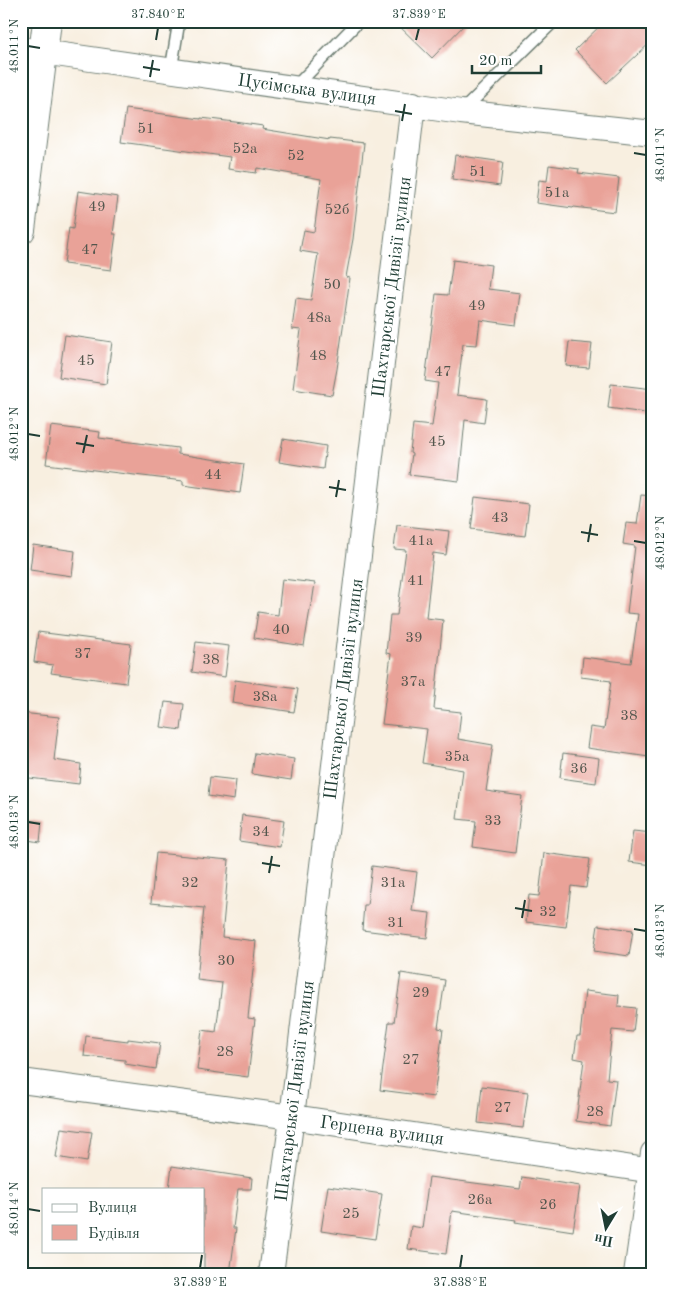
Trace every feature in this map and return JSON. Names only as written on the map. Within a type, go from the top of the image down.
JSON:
[{"type":"street","points":[[21,230],[32,50],[47,21]]},
{"type":"street","name":"Цусімська вулиця","points":[[32,50],[461,112],[653,133]]},
{"type":"street","name":"Шахтарської Дивізії вулиця","points":[[271,1274],[292,1117],[413,104]]},
{"type":"street","name":"Герцена вулиця","points":[[21,1081],[652,1165]]},
{"type":"street","points":[[636,1274],[652,1165]]},
{"type":"lane","points":[[172,70],[179,21]]},
{"type":"lane","points":[[295,87],[359,21]]},
{"type":"lane","points":[[461,112],[554,21]]},
{"type":"building","points":[[394,21],[468,21],[432,58]]},
{"type":"building","points":[[605,21],[653,21],[653,40],[607,83],[575,50]]},
{"type":"building","points":[[126,109],[263,126],[262,129],[330,140],[364,143],[353,239],[346,277],[350,278],[332,395],[293,389],[301,330],[292,329],[296,298],[311,300],[318,254],[300,251],[304,230],[314,232],[321,179],[257,168],[256,173],[228,169],[230,157],[121,142]]},
{"type":"building","points":[[455,155],[503,162],[500,186],[452,179]]},
{"type":"building","points":[[549,165],[579,169],[578,173],[619,178],[615,212],[536,203],[539,180],[547,181]]},
{"type":"building","points":[[78,191],[118,197],[113,234],[116,234],[111,270],[64,264],[69,228],[73,229]]},
{"type":"building","points":[[453,260],[491,265],[488,289],[520,293],[516,325],[480,320],[477,345],[463,344],[457,395],[487,399],[484,423],[465,420],[459,481],[409,475],[413,424],[432,426],[438,383],[425,381],[436,294],[448,295]]},
{"type":"building","points":[[65,335],[112,342],[106,384],[59,377]]},
{"type":"building","points":[[569,342],[592,344],[589,368],[566,366]]},
{"type":"building","points":[[611,384],[653,389],[653,414],[608,408]]},
{"type":"building","points":[[51,426],[100,432],[99,438],[178,448],[178,454],[244,464],[240,493],[183,485],[183,481],[46,464]]},
{"type":"building","points":[[283,439],[326,446],[323,469],[279,462]]},
{"type":"building","points":[[641,495],[653,496],[653,733],[649,757],[587,748],[590,727],[604,729],[611,681],[581,677],[583,657],[631,663],[638,614],[627,613],[635,546],[623,544],[626,523],[637,524]]},
{"type":"building","points":[[475,497],[529,504],[525,536],[471,529]]},
{"type":"building","points":[[397,525],[449,531],[446,555],[433,553],[426,618],[443,620],[434,709],[461,712],[458,739],[493,745],[486,791],[522,796],[515,853],[473,847],[476,821],[457,819],[463,770],[422,763],[427,729],[382,724],[391,654],[386,653],[390,615],[397,615],[406,550],[394,549]]},
{"type":"building","points":[[33,545],[75,551],[72,576],[30,570]]},
{"type":"building","points":[[282,579],[315,583],[304,646],[254,638],[258,612],[278,615]]},
{"type":"building","points":[[38,632],[131,644],[126,683],[51,673],[53,665],[34,662]]},
{"type":"building","points":[[196,642],[229,646],[225,677],[192,672]]},
{"type":"building","points":[[235,680],[298,689],[294,712],[232,703]]},
{"type":"building","points":[[165,702],[184,704],[181,730],[161,727]]},
{"type":"building","points":[[21,713],[59,717],[54,760],[81,764],[79,784],[21,777]]},
{"type":"building","points":[[255,753],[294,759],[291,780],[252,774]]},
{"type":"building","points":[[563,753],[599,758],[596,783],[560,778]]},
{"type":"building","points":[[210,777],[236,780],[234,800],[208,796]]},
{"type":"building","points":[[242,815],[284,821],[280,847],[239,841]]},
{"type":"building","points":[[21,819],[42,822],[40,842],[21,839]]},
{"type":"building","points":[[633,831],[653,833],[653,865],[629,862]]},
{"type":"building","points":[[156,853],[229,860],[222,937],[256,941],[248,1018],[255,1019],[248,1077],[197,1070],[202,1030],[216,1032],[222,983],[197,980],[204,908],[151,903]]},
{"type":"building","points":[[544,853],[590,859],[586,888],[571,886],[566,927],[526,922],[529,895],[539,896]]},
{"type":"building","points":[[372,866],[417,872],[412,911],[430,913],[427,938],[362,930],[364,905],[367,905]]},
{"type":"building","points":[[598,925],[633,930],[629,956],[594,951]]},
{"type":"building","points":[[401,973],[445,980],[438,1028],[443,1029],[434,1097],[380,1090],[389,1022],[394,1022]]},
{"type":"building","points":[[585,991],[619,995],[618,1006],[636,1008],[633,1032],[612,1030],[607,1079],[616,1080],[610,1126],[576,1121],[584,1060],[574,1058],[577,1036],[580,1036]]},
{"type":"building","points":[[86,1036],[160,1043],[156,1069],[125,1064],[125,1060],[84,1056]]},
{"type":"building","points":[[482,1086],[528,1092],[523,1128],[478,1123]]},
{"type":"building","points":[[61,1128],[92,1132],[87,1162],[56,1157]]},
{"type":"building","points":[[172,1166],[252,1178],[251,1189],[238,1189],[233,1228],[236,1228],[230,1274],[204,1274],[205,1188],[169,1188]]},
{"type":"building","points":[[429,1177],[520,1189],[522,1177],[580,1186],[573,1231],[515,1222],[516,1220],[452,1211],[446,1254],[408,1249],[411,1226],[422,1228]]},
{"type":"building","points":[[328,1186],[382,1194],[375,1239],[321,1231]]}]
